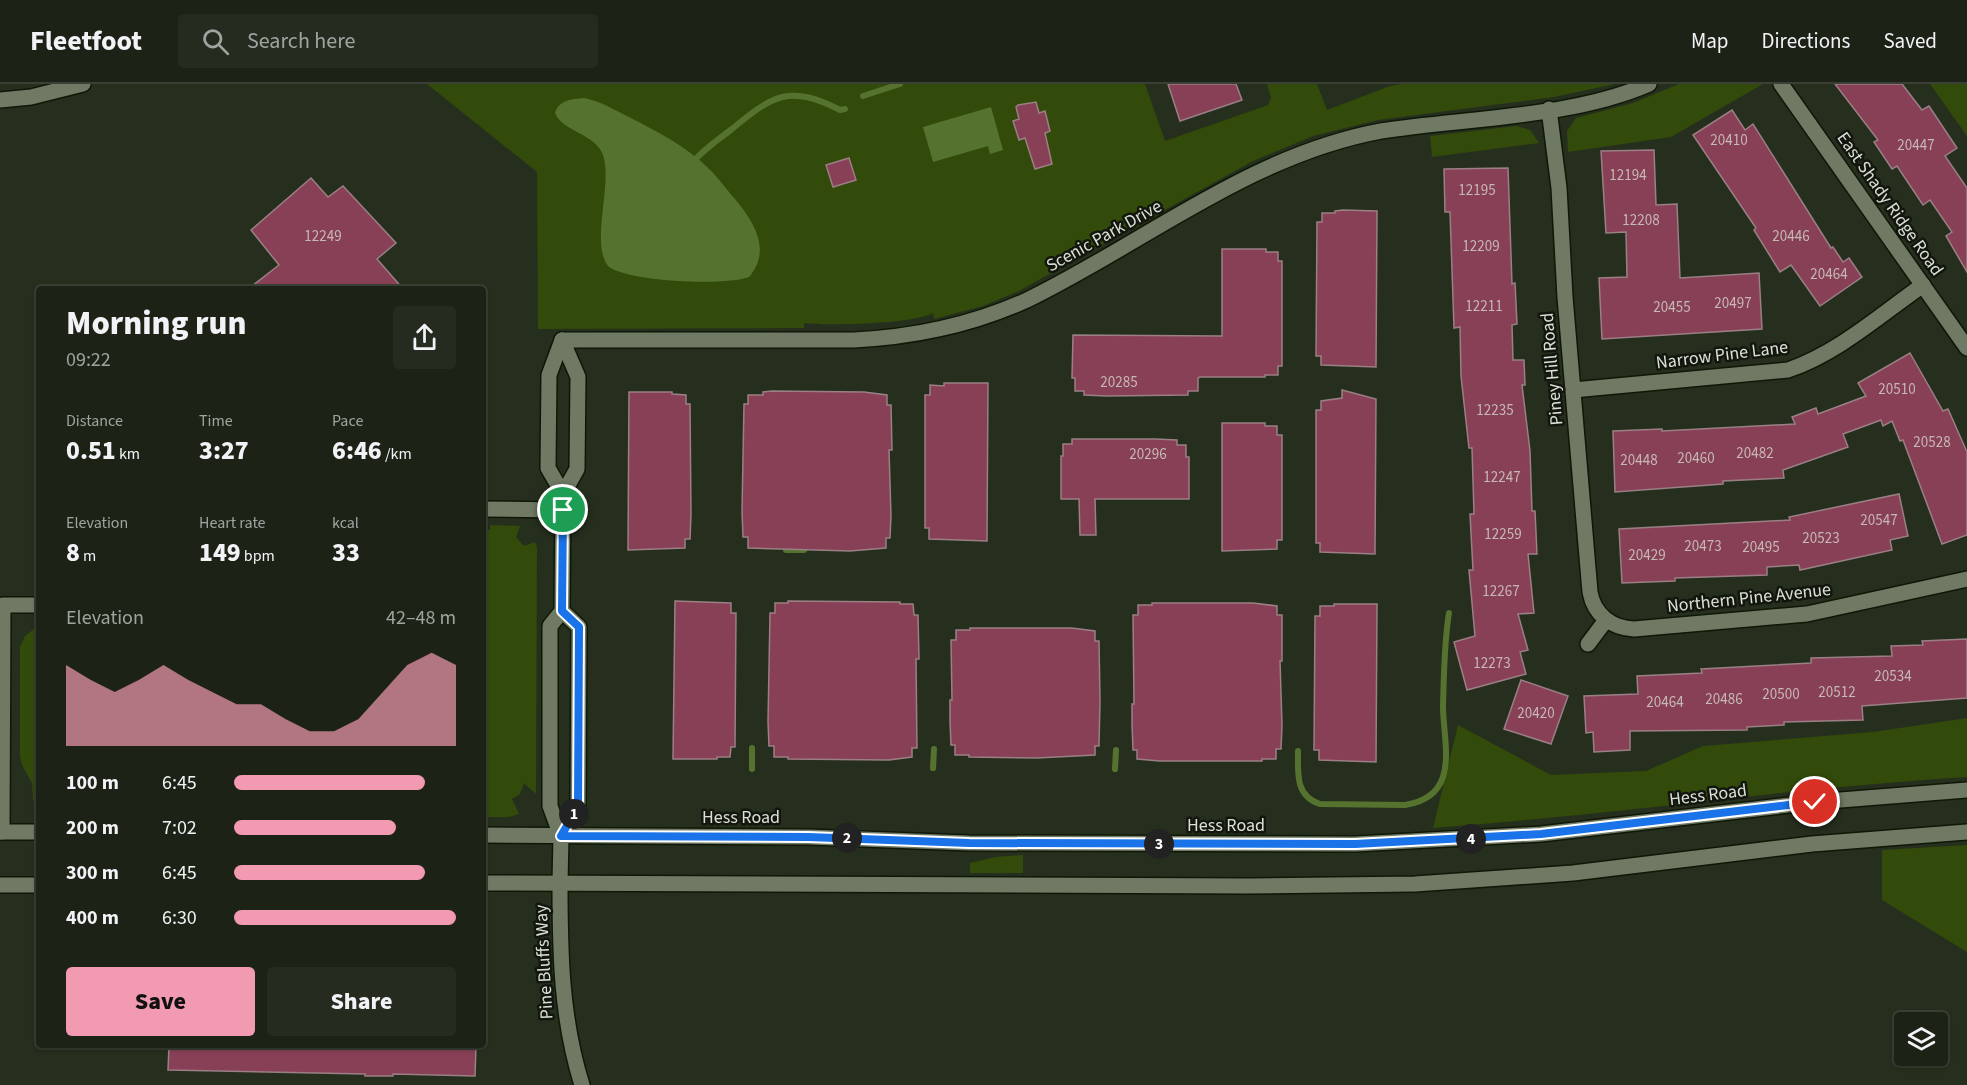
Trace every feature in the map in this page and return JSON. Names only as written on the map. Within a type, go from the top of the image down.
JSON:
[{"type":"street","points":[[0,100],[31,97],[83,84]]},
{"type":"street","name":"Scenic Park Drive","points":[[562,340],[854,340],[890,338],[938,330],[1000,312],[1037,295],[1246,178],[1306,151],[1350,137],[1381,131],[1549,110],[1593,102],[1648,84]]},
{"type":"street","name":"East Shady Ridge Road","points":[[1781,84],[1967,348]]},
{"type":"street","name":"Piney Hill Road","points":[[1549,110],[1559,188],[1564,282],[1590,592],[1595,606],[1606,620]]},
{"type":"street","name":"Narrow Pine Lane","points":[[1573,390],[1788,370],[1832,349],[1923,285]]},
{"type":"street","name":"Pine Bluffs Way","points":[[562,340],[549,375],[548,468],[563,502]]},
{"type":"street","name":"Pine Bluffs Way","points":[[562,340],[578,377],[577,469],[563,502],[562,611],[550,626],[550,806],[561,836],[560,947],[563,1001],[582,1085]]},
{"type":"street","points":[[486,509],[563,502]]},
{"type":"street","name":"Northern Pine Avenue","points":[[1606,620],[1621,627],[1634,629],[1807,614],[1967,579]]},
{"type":"street","points":[[36,605],[3,605],[1,832],[36,832]]},
{"type":"street","name":"Pine Bluffs Way","points":[[561,836],[578,807],[579,768],[579,627],[562,611]]},
{"type":"street","points":[[1588,644],[1606,620]]},
{"type":"street","name":"Hess Road","points":[[486,836],[808,837],[969,843],[1364,844],[1541,834],[1824,801],[1967,790]]},
{"type":"street","points":[[486,883],[1249,886],[1405,884],[1581,872],[1812,843],[1967,832]]},
{"type":"street","points":[[0,885],[36,885]]},
{"type":"shaded area","points":[[427,84],[1145,84],[1165,141],[1268,105],[1271,98],[1267,84],[1317,84],[1327,110],[1401,84],[1615,84],[1554,97],[1378,120],[1313,136],[1253,161],[1017,292],[983,306],[934,319],[933,313],[923,317],[890,322],[804,323],[804,328],[538,329],[537,172]]},
{"type":"shaded area","points":[[1679,84],[1763,84],[1671,137],[1568,152],[1567,131],[1576,118],[1633,103]]},
{"type":"shaded area","points":[[1930,84],[1967,84],[1967,136]]},
{"type":"shaded area","points":[[584,98],[596,101],[671,140],[715,175],[748,217],[758,236],[759,257],[749,277],[720,281],[677,281],[635,276],[608,266],[603,256],[601,243],[605,181],[603,155],[594,142],[565,125],[555,113],[563,103]]},
{"type":"shaded area","points":[[991,107],[1003,150],[990,154],[988,146],[933,162],[923,127]]},
{"type":"shaded area","points":[[1517,126],[1530,130],[1539,143],[1432,157],[1430,136]]},
{"type":"shaded area","points":[[490,525],[520,526],[516,537],[524,546],[535,542],[537,548],[536,794],[524,783],[520,794],[512,799],[519,814],[509,817],[486,817],[486,530],[490,530]]},
{"type":"shaded area","points":[[36,627],[36,802],[33,800],[32,783],[22,765],[20,755],[20,647],[25,636]]},
{"type":"shaded area","points":[[1967,718],[1967,777],[1433,828],[1458,725],[1551,775],[1646,771],[1703,746],[1873,732]]},
{"type":"shaded area","points":[[1967,845],[1967,952],[1882,900],[1882,850]]},
{"type":"shaded area","points":[[1023,855],[1023,873],[970,873],[970,863],[995,857]]},
{"type":"building","points":[[1168,84],[1236,84],[1242,100],[1180,121]]},
{"type":"building","points":[[1835,84],[1902,84],[1922,110],[1929,106],[1957,148],[1945,156],[1967,188],[1967,272],[1946,236],[1952,232],[1930,200],[1923,205],[1897,166],[1892,169],[1874,142],[1878,140]]},
{"type":"building","points":[[1036,102],[1039,113],[1045,111],[1050,131],[1045,133],[1052,164],[1035,169],[1025,138],[1019,140],[1013,121],[1019,119],[1016,107],[1018,105]]},
{"type":"building","points":[[1732,110],[1745,130],[1753,124],[1831,248],[1833,247],[1843,262],[1849,258],[1862,277],[1820,306],[1791,265],[1780,272],[1754,230],[1756,228],[1693,135]]},
{"type":"building","points":[[1654,150],[1656,205],[1677,204],[1680,278],[1759,273],[1762,329],[1602,339],[1599,278],[1627,277],[1626,232],[1606,233],[1601,151]]},
{"type":"building","points":[[849,158],[856,180],[833,187],[826,165]]},
{"type":"building","points":[[1508,168],[1512,284],[1515,283],[1517,324],[1512,325],[1513,360],[1524,360],[1525,385],[1522,385],[1530,451],[1532,511],[1535,511],[1537,554],[1528,554],[1534,613],[1518,614],[1528,650],[1520,652],[1526,674],[1467,690],[1454,642],[1475,636],[1469,570],[1473,570],[1470,514],[1474,514],[1472,448],[1469,448],[1461,376],[1460,327],[1454,328],[1450,212],[1445,212],[1444,169]]},
{"type":"building","points":[[311,178],[328,197],[343,186],[396,243],[377,259],[401,286],[252,286],[279,265],[251,230]]},
{"type":"building","points":[[1335,211],[1377,211],[1376,367],[1321,365],[1321,356],[1316,356],[1317,222],[1322,222],[1322,213],[1335,213]]},
{"type":"building","points":[[1222,249],[1266,249],[1266,252],[1278,252],[1278,261],[1282,261],[1282,366],[1278,366],[1278,375],[1200,377],[1198,378],[1198,391],[1188,391],[1188,395],[1106,396],[1084,395],[1084,391],[1075,391],[1075,378],[1072,378],[1073,335],[1222,336]]},
{"type":"building","points":[[1910,353],[1943,411],[1948,409],[1967,452],[1967,535],[1942,544],[1903,440],[1900,441],[1892,421],[1883,426],[1881,420],[1843,434],[1848,447],[1783,470],[1784,478],[1723,481],[1723,484],[1615,492],[1613,431],[1662,429],[1662,431],[1795,424],[1792,417],[1816,408],[1818,414],[1866,396],[1858,383]]},
{"type":"building","points":[[944,383],[988,383],[987,541],[929,539],[929,528],[925,528],[925,395],[930,395],[930,385],[944,386]]},
{"type":"building","points":[[1342,390],[1376,399],[1375,554],[1320,552],[1320,543],[1316,543],[1316,410],[1321,410],[1321,401],[1342,398]]},
{"type":"building","points":[[629,392],[672,392],[672,394],[686,395],[686,404],[690,404],[691,515],[690,539],[685,539],[685,548],[628,550]]},
{"type":"building","points":[[763,392],[864,392],[887,395],[887,405],[891,405],[892,450],[889,450],[890,538],[886,538],[886,548],[850,551],[748,548],[748,537],[743,537],[742,512],[744,404],[748,404],[748,395],[763,395]]},
{"type":"building","points":[[1222,423],[1265,423],[1265,426],[1277,426],[1277,435],[1282,435],[1282,540],[1277,540],[1277,549],[1222,551]]},
{"type":"building","points":[[1072,439],[1177,440],[1177,445],[1186,445],[1186,457],[1189,457],[1189,499],[1095,499],[1096,535],[1080,535],[1079,499],[1061,499],[1063,444],[1072,444]]},
{"type":"building","points":[[1899,494],[1908,536],[1890,540],[1892,550],[1800,570],[1799,565],[1767,567],[1767,575],[1675,578],[1675,581],[1622,583],[1619,529],[1790,520],[1789,517]]},
{"type":"building","points":[[675,601],[731,603],[731,613],[736,613],[735,747],[731,747],[730,757],[673,759]]},
{"type":"building","points":[[788,601],[913,604],[914,615],[918,615],[919,659],[916,659],[917,748],[912,748],[912,757],[889,760],[774,757],[774,746],[769,746],[768,722],[770,613],[775,613],[775,603],[788,603]]},
{"type":"building","points":[[1152,603],[1253,603],[1277,606],[1277,615],[1282,615],[1282,661],[1280,661],[1282,725],[1281,749],[1276,749],[1276,759],[1160,761],[1137,759],[1137,750],[1133,750],[1132,724],[1132,704],[1134,704],[1133,615],[1138,615],[1138,605],[1152,605]]},
{"type":"building","points":[[1334,604],[1377,604],[1376,762],[1319,760],[1319,750],[1314,750],[1315,616],[1320,616],[1320,606],[1334,606]]},
{"type":"building","points":[[970,628],[1072,628],[1095,631],[1095,641],[1099,641],[1100,701],[1099,746],[1095,746],[1095,755],[1037,758],[955,755],[955,745],[951,745],[950,721],[951,640],[956,640],[956,630],[970,630]]},
{"type":"building","points":[[1967,639],[1967,698],[1862,706],[1863,720],[1784,722],[1784,725],[1747,727],[1747,730],[1630,731],[1630,750],[1594,752],[1593,732],[1586,733],[1584,696],[1638,694],[1637,676],[1702,673],[1701,669],[1811,663],[1811,658],[1892,656],[1891,646],[1923,645],[1922,641]]},
{"type":"building","points":[[1521,680],[1568,696],[1551,744],[1504,729]]},
{"type":"building","points":[[169,1048],[476,1048],[475,1076],[393,1074],[393,1076],[365,1076],[365,1074],[168,1070]]},
{"type":"waterway","points":[[863,96],[900,84]]},
{"type":"waterway","points":[[693,162],[712,144],[771,101],[783,97],[808,97],[840,110],[845,109]]},
{"type":"waterway","points":[[786,550],[804,550],[809,544]]},
{"type":"waterway","points":[[1298,751],[1298,775],[1302,790],[1320,804],[1405,805],[1423,800],[1435,791],[1442,779],[1445,766],[1443,706],[1445,647],[1449,613]]},
{"type":"waterway","points":[[752,748],[752,769]]},
{"type":"waterway","points":[[933,768],[934,749]]},
{"type":"waterway","points":[[1115,769],[1116,750]]},
{"type":"route","points":[[563,510],[562,611],[579,627],[579,768],[578,807],[561,836],[808,837],[969,843],[1355,844],[1541,834],[1815,802]]}]
